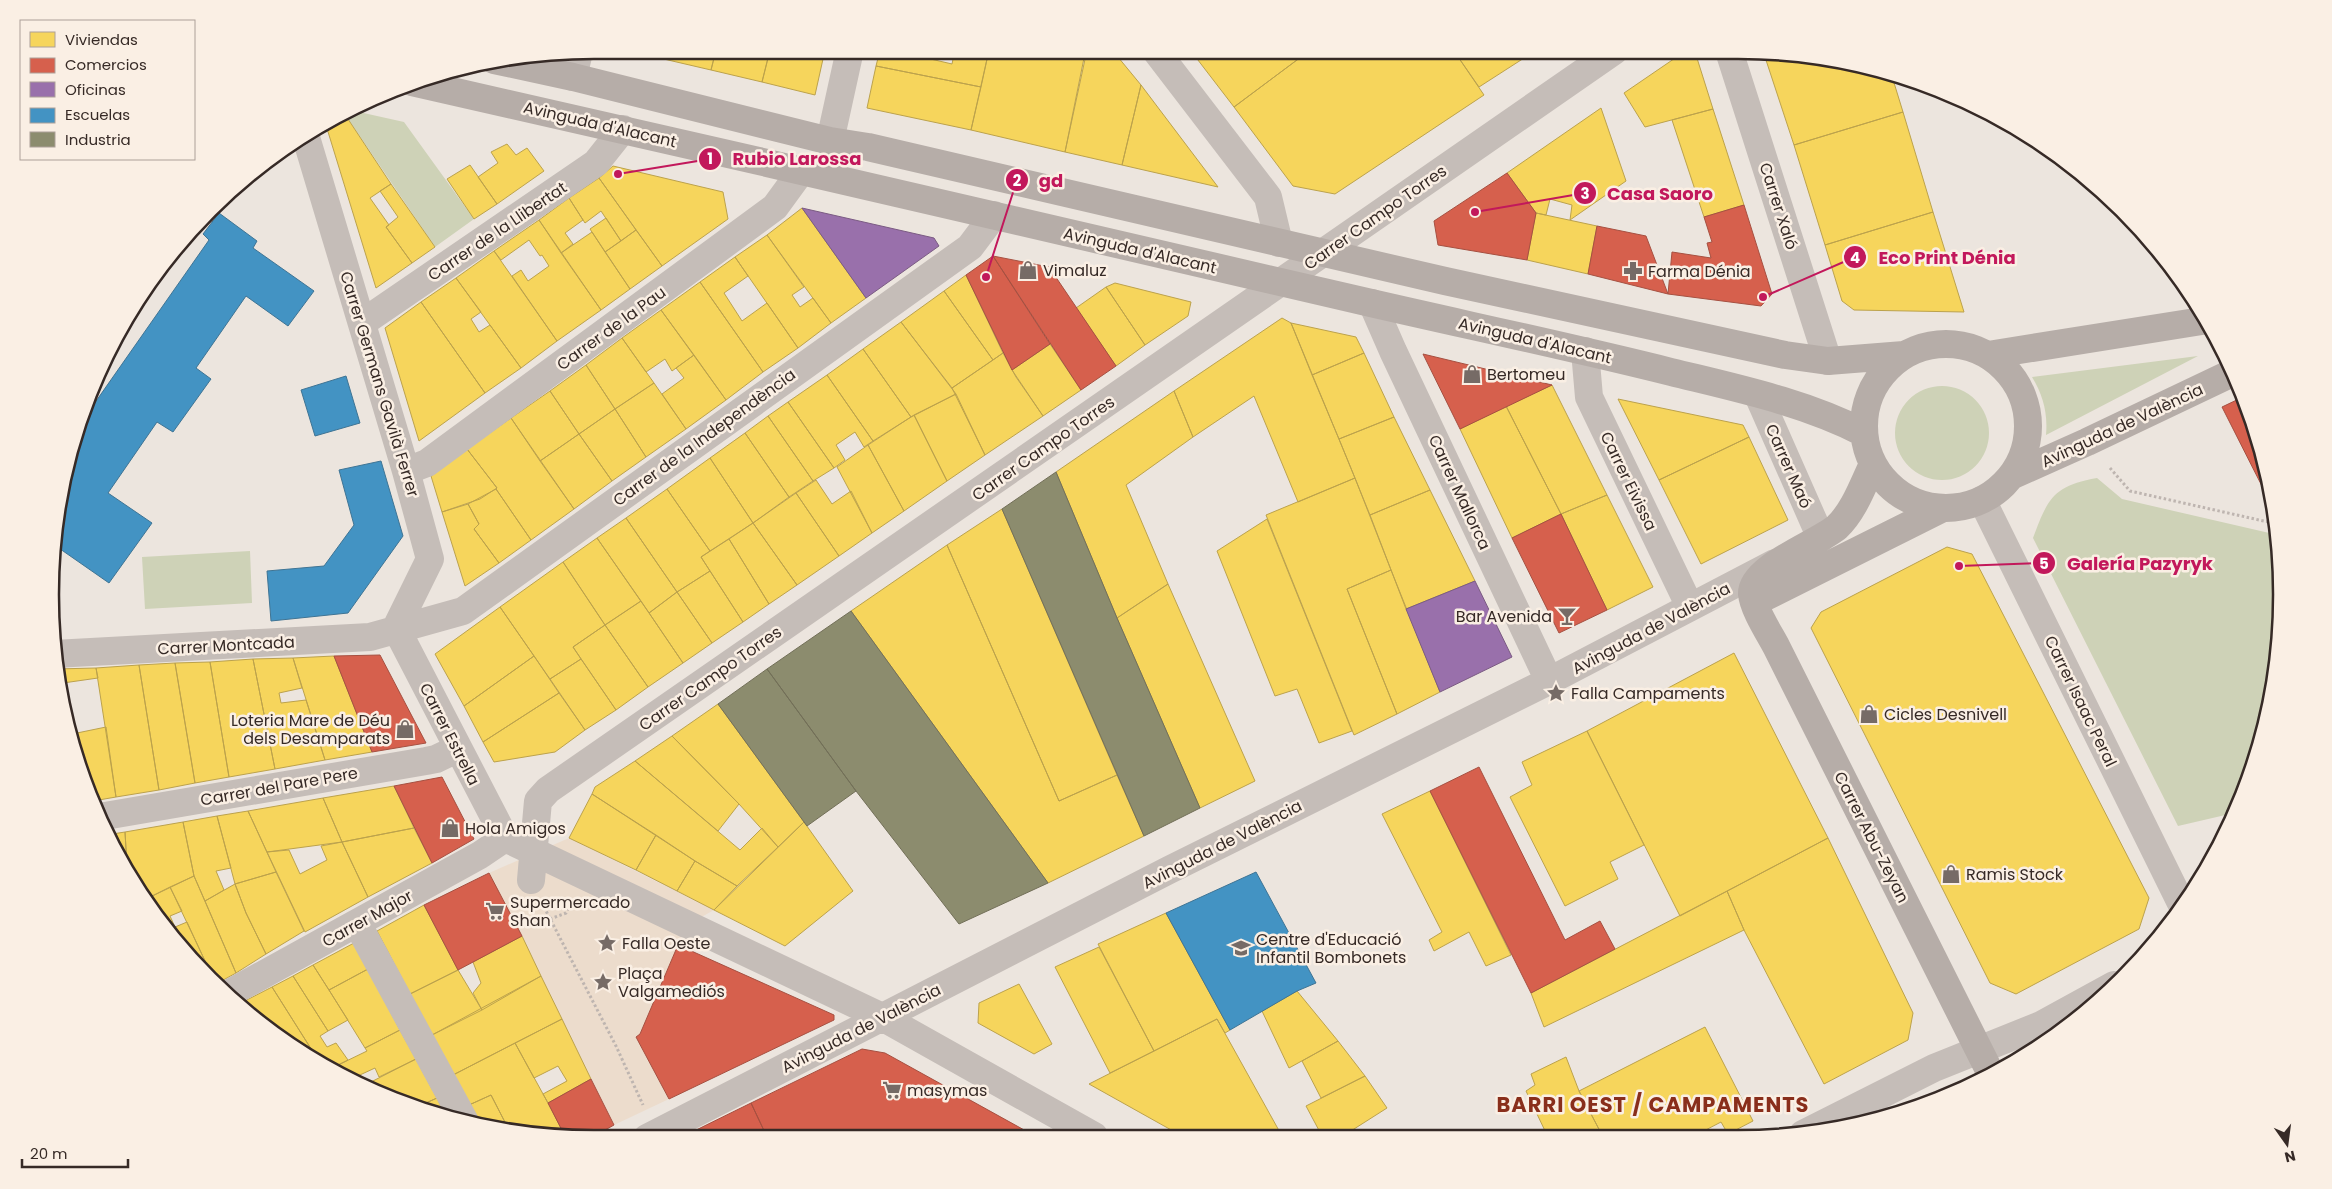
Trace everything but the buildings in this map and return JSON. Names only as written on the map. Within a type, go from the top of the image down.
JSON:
[{"type":"main road","points":[[536,62],[576,64],[830,141],[868,147],[1279,243],[1696,336],[1785,355],[1828,361],[1904,355]]},
{"type":"main road","name":"Avinguda d'Alacant","points":[[427,85],[1586,351],[1758,395],[1836,418],[1864,433]]},
{"type":"main road","points":[[1988,355],[2198,322]]},
{"type":"main road","points":[[1945,344],[1967,346],[1988,355],[2010,375],[2019,388],[2027,410],[2028,433],[2023,456],[2011,476],[1998,489],[1982,500],[1963,506],[1943,508],[1922,504],[1902,496],[1885,482],[1873,464],[1867,450],[1864,433],[1865,410],[1872,389],[1885,370],[1904,355],[1924,346],[1945,344]]},
{"type":"main road","name":"Avinguda de València","points":[[2011,476],[2226,376]]},
{"type":"main road","name":"Avinguda de València","points":[[1873,464],[1845,518],[1821,538],[1761,575],[1755,583],[1752,593],[1755,602],[1943,508]]},
{"type":"main road","name":"Carrer Abu-Zeyan","points":[[1755,602],[1984,1061]]},
{"type":"street","points":[[830,141],[848,59]]},
{"type":"street","points":[[1163,59],[1268,197],[1279,243]]},
{"type":"street","name":"Carrer Campo Torres","points":[[531,880],[538,801],[548,790],[1282,282],[1321,252],[1602,59]]},
{"type":"street","name":"Carrer Xaló","points":[[1731,59],[1828,361]]},
{"type":"street","name":"Carrer de la Llibertat","points":[[362,323],[596,163],[623,129]]},
{"type":"street","name":"Carrer Germans Gavilà Ferrer","points":[[308,143],[406,471],[430,558],[396,628]]},
{"type":"street","name":"Carrer de la Pau","points":[[406,471],[427,463],[775,207],[802,170]]},
{"type":"street","name":"Carrer de la Independència","points":[[396,628],[462,611],[970,247],[994,216]]},
{"type":"street","name":"Carrer Mallorca","points":[[1372,303],[1550,681]]},
{"type":"street","name":"Carrer Eivissa","points":[[1586,351],[1588,397],[1690,607]]},
{"type":"street","name":"Carrer Maó","points":[[1758,395],[1821,538]]},
{"type":"street","name":"Carrer Isaac Peral","points":[[1982,500],[2178,899]]},
{"type":"street","name":"Avinguda de València","points":[[665,1130],[1178,866],[1550,681],[1798,551]]},
{"type":"street","name":"Carrer Montcada","points":[[62,654],[370,637],[396,628]]},
{"type":"street","name":"Carrer Estrella","points":[[396,628],[457,749],[505,838]]},
{"type":"street","name":"Carrer del Pare Pere","points":[[107,816],[431,760],[457,749]]},
{"type":"street","points":[[505,838],[882,1017],[1083,1130]]},
{"type":"street","name":"Carrer Major","points":[[234,991],[480,855],[505,838]]},
{"type":"street","points":[[358,923],[460,1113]]},
{"type":"street","points":[[1825,1123],[1927,1071],[1984,1061],[2041,1025],[2091,997]]},
{"type":"path","points":[[2087,442],[2130,491],[2269,522]]},
{"type":"path","points":[[531,880],[616,1046],[651,1130]]},
{"type":"green space","points":[[361,113],[404,122],[474,219],[435,247],[348,119]]},
{"type":"green space","points":[[2198,356],[2046,435],[2044,404],[2032,377]]},
{"type":"green space","points":[[1933,386],[1951,386],[1976,399],[1986,415],[1989,433],[1986,451],[1976,467],[1951,480],[1933,480],[1908,467],[1895,442],[1895,424],[1908,399]]},
{"type":"green space","points":[[2097,478],[2122,499],[2270,533],[2273,594],[2269,664],[2255,733],[2245,767],[2225,815],[2178,826],[2033,538],[2043,513],[2054,496],[2061,490],[2082,481]]},
{"type":"green space","points":[[250,551],[252,603],[145,609],[142,557]]},
{"type":"shaded area","name":"Plaça Valgamediós","points":[[569,838],[714,910],[687,925],[640,1034],[636,1037],[669,1099],[614,1125],[489,873]]},
{"type":"place","name":"Rubio Larossa","points":[[618,174]]},
{"type":"place","name":"Casa Saoro","points":[[1475,212]]},
{"type":"place","name":"Vimaluz","points":[[1028,270]]},
{"type":"place","name":"Farma Dénia","points":[[1633,271]]},
{"type":"place","name":"gd","points":[[986,277]]},
{"type":"place","name":"Eco Print Dénia","points":[[1763,297]]},
{"type":"place","name":"Bertomeu","points":[[1472,374]]},
{"type":"place","name":"Galería Pazyryk","points":[[1959,566]]},
{"type":"place","name":"Bar Avenida","points":[[1567,616]]},
{"type":"place","name":"Falla Campaments","points":[[1556,693]]},
{"type":"place","name":"Cicles Desnivell","points":[[1869,714]]},
{"type":"place","name":"Loteria Mare de Déu dels Desamparats","points":[[405,729]]},
{"type":"place","name":"Hola Amigos","points":[[450,828]]},
{"type":"place","name":"Ramis Stock","points":[[1951,874]]},
{"type":"place","name":"Supermercado Shan","points":[[495,911]]},
{"type":"place","name":"Falla Oeste","points":[[607,943]]},
{"type":"place","name":"Centre d'Educació Infantil Bombonets","points":[[1241,948]]},
{"type":"place","name":"Plaça Valgamediós","points":[[603,982]]},
{"type":"place","name":"masymas","points":[[892,1090]]},
{"type":"district","name":"BARRI OEST / CAMPAMENTS","points":[[1653,1105]]}]
